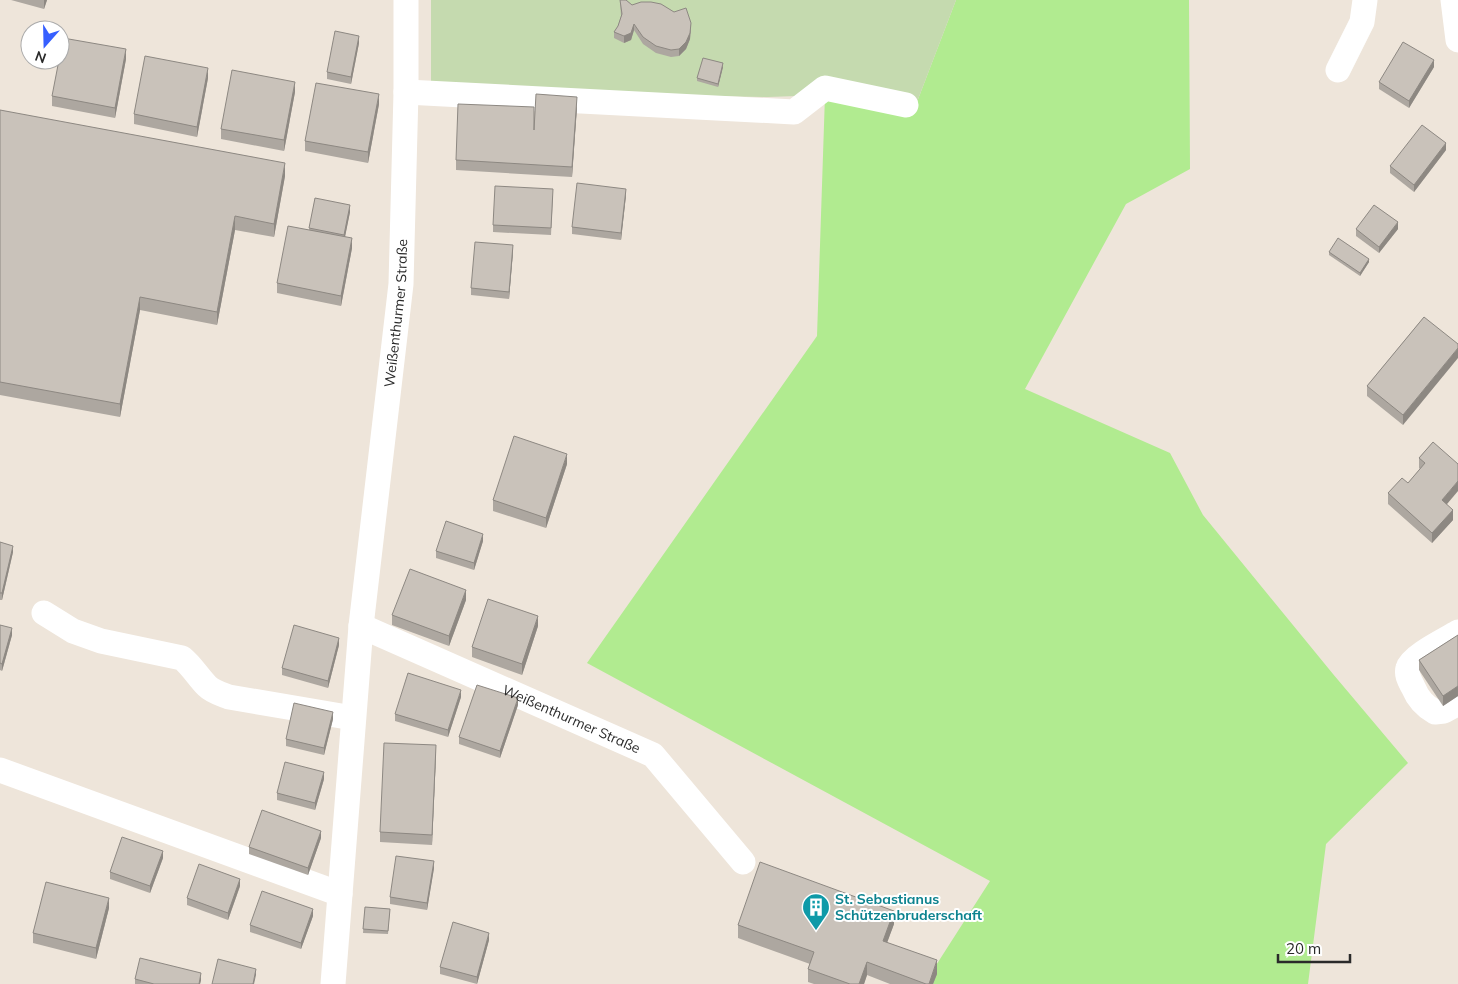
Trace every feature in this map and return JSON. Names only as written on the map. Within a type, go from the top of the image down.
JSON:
[{"type":"street","name":"Weißenthurmer Straße","points":[[333,984],[361,626],[402,284],[406,0]]},
{"type":"street","points":[[1338,70],[1362,22],[1365,0]]},
{"type":"street","points":[[1453,0],[1458,40]]},
{"type":"street","points":[[406,92],[794,112],[826,88],[906,105]]},
{"type":"street","points":[[44,613],[72,631],[101,641],[182,658],[208,687],[229,697],[353,718]]},
{"type":"street","name":"Weißenthurmer Straße","points":[[361,626],[653,755],[743,862]]},
{"type":"street","points":[[1458,632],[1416,658],[1408,666],[1407,674],[1416,696],[1435,712],[1444,711],[1458,703]]},
{"type":"street","points":[[0,770],[340,894]]},
{"type":"green space","points":[[431,0],[956,0],[912,115],[825,95],[768,97],[431,91]]},
{"type":"green space","points":[[956,0],[1189,0],[1190,169],[1126,204],[1025,389],[1170,453],[1203,515],[1408,763],[1326,844],[1308,984],[924,984],[990,881],[587,663],[817,336],[825,95],[912,115]]},
{"type":"building","points":[[620,0],[626,0],[632,5],[641,2],[661,4],[674,12],[686,8],[691,23],[690,33],[686,42],[679,49],[671,50],[656,46],[643,37],[634,24],[631,33],[624,36],[614,32],[622,14]]},
{"type":"building","points":[[335,31],[359,36],[351,77],[327,72]]},
{"type":"building","points":[[70,39],[126,49],[115,108],[52,96],[57,70],[70,70]]},
{"type":"building","points":[[1403,42],[1434,60],[1409,101],[1379,82]]},
{"type":"building","points":[[145,56],[208,68],[197,127],[134,114]]},
{"type":"building","points":[[703,58],[723,63],[718,84],[697,78]]},
{"type":"building","points":[[232,70],[295,82],[284,140],[221,129]]},
{"type":"building","points":[[316,83],[379,94],[368,152],[305,141]]},
{"type":"building","points":[[536,94],[577,97],[572,167],[456,160],[458,104],[534,107],[534,130]]},
{"type":"building","points":[[0,110],[285,163],[274,224],[235,216],[217,312],[140,297],[120,404],[0,382]]},
{"type":"building","points":[[1422,125],[1446,143],[1414,185],[1390,166]]},
{"type":"building","points":[[577,183],[626,189],[621,233],[572,227]]},
{"type":"building","points":[[495,186],[553,189],[551,228],[493,225]]},
{"type":"building","points":[[315,198],[350,205],[344,235],[309,228]]},
{"type":"building","points":[[1374,205],[1398,222],[1379,247],[1356,229]]},
{"type":"building","points":[[288,226],[352,238],[341,296],[277,283]]},
{"type":"building","points":[[1338,238],[1369,259],[1360,273],[1329,252]]},
{"type":"building","points":[[475,242],[513,245],[509,292],[471,288]]},
{"type":"building","points":[[1424,317],[1458,344],[1458,348],[1403,415],[1367,386]]},
{"type":"building","points":[[514,436],[567,454],[546,518],[493,500]]},
{"type":"building","points":[[1433,442],[1458,464],[1458,481],[1442,500],[1453,510],[1432,533],[1388,493],[1402,478],[1408,483],[1425,463],[1419,458]]},
{"type":"building","points":[[446,521],[483,534],[474,563],[436,551]]},
{"type":"building","points":[[0,542],[13,546],[2,593],[0,593]]},
{"type":"building","points":[[410,569],[466,590],[449,636],[392,615]]},
{"type":"building","points":[[488,599],[538,616],[522,664],[472,647]]},
{"type":"building","points":[[0,625],[12,628],[2,664],[0,663]]},
{"type":"building","points":[[294,625],[339,638],[328,681],[282,668]]},
{"type":"building","points":[[1458,635],[1458,686],[1443,696],[1419,660]]},
{"type":"building","points":[[408,673],[461,690],[448,730],[395,714]]},
{"type":"building","points":[[477,685],[518,698],[500,751],[459,737]]},
{"type":"building","points":[[294,703],[333,712],[324,748],[286,739]]},
{"type":"building","points":[[384,743],[436,745],[432,835],[380,832]]},
{"type":"building","points":[[285,762],[324,772],[315,803],[277,793]]},
{"type":"building","points":[[262,810],[321,831],[308,868],[249,847]]},
{"type":"building","points":[[122,837],[163,851],[150,886],[110,872]]},
{"type":"building","points":[[396,856],[434,861],[427,903],[390,897]]},
{"type":"building","name":"St. Sebastianus Schützenbruderschaft","points":[[760,862],[894,911],[883,941],[937,960],[929,984],[867,962],[859,984],[850,984],[808,969],[814,952],[738,925]]},
{"type":"building","points":[[199,864],[240,879],[228,913],[187,898]]},
{"type":"building","points":[[46,882],[109,898],[96,948],[33,933]]},
{"type":"building","points":[[262,891],[313,909],[301,943],[250,925]]},
{"type":"building","points":[[365,907],[390,909],[388,931],[363,929]]},
{"type":"building","points":[[453,922],[489,933],[477,977],[440,967]]},
{"type":"building","points":[[140,958],[201,973],[199,984],[154,984],[135,979]]},
{"type":"building","points":[[218,959],[256,969],[253,984],[212,984]]},
{"type":"place","name":"St. Sebastianus Schützenbruderschaft","points":[[816,931]]}]
